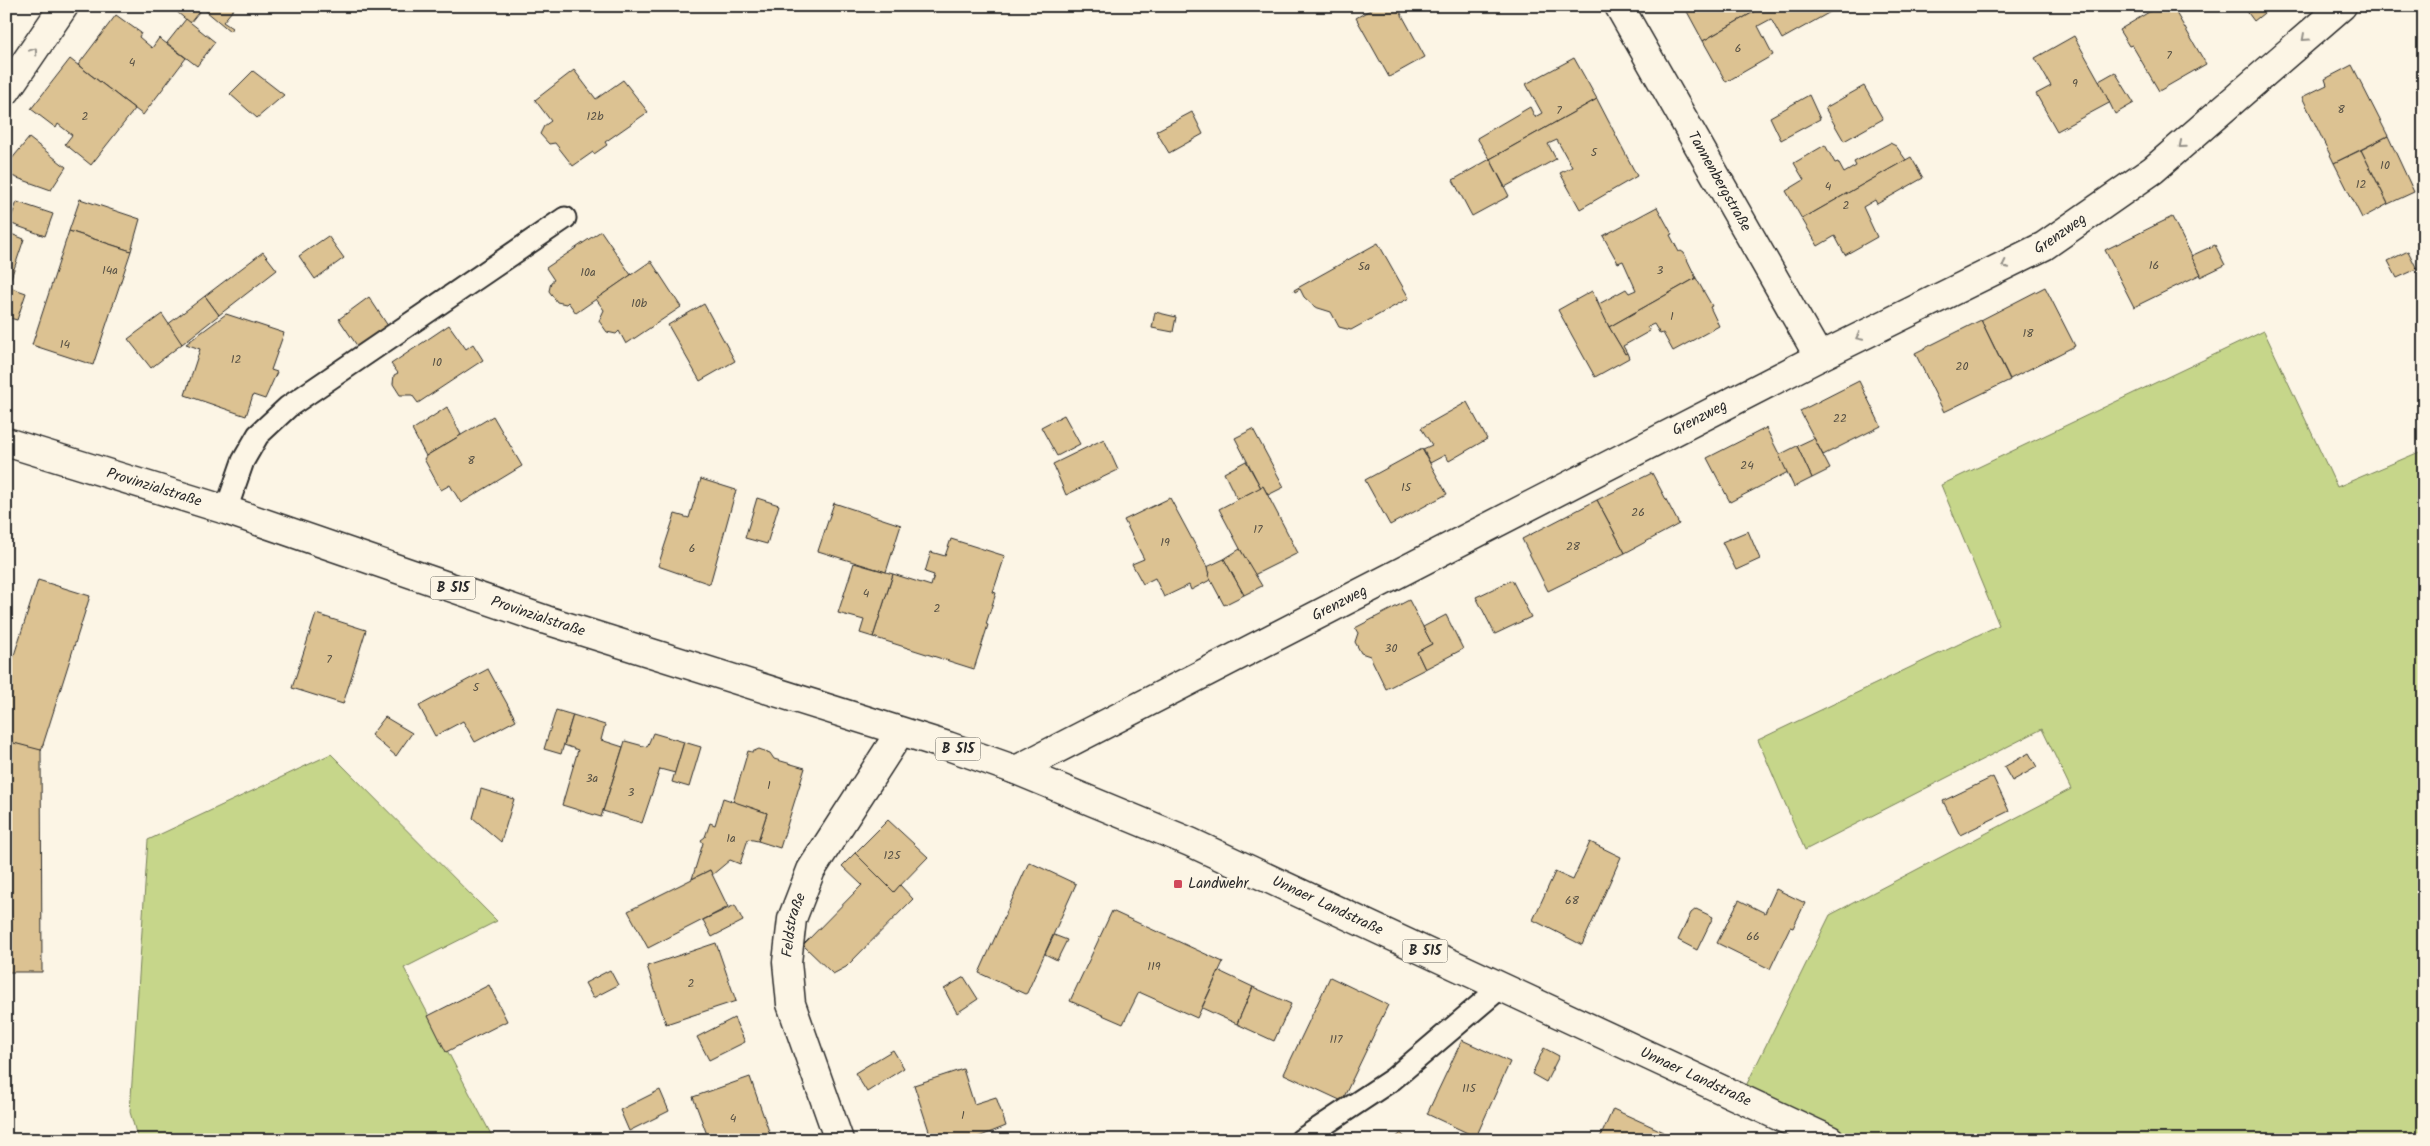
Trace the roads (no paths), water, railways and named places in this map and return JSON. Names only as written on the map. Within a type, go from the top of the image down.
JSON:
[{"type":"street","name":"Tannenbergstraße","points":[[1619,6],[1819,357]]},
{"type":"street","name":"Grenzweg","points":[[1016,770],[1819,357],[2044,246],[2153,170],[2342,6]]},
{"type":"street","points":[[6,91],[63,7]]},
{"type":"street","name":"Provinzialstraße","points":[[6,442],[226,510],[546,620],[900,732]]},
{"type":"street","name":"Unnaer Landstraße","points":[[900,732],[948,746],[1016,770],[1190,842],[1830,1140]]},
{"type":"street","name":"Feldstraße","points":[[839,1140],[791,1004],[787,962],[792,919],[811,870],[900,732]]},
{"type":"lane","points":[[226,510],[243,461],[258,435],[288,407],[565,218]]},
{"type":"lane","points":[[1301,1140],[1393,1080],[1501,986]]},
{"type":"place","name":"Landwehr","points":[[1178,884]]}]
